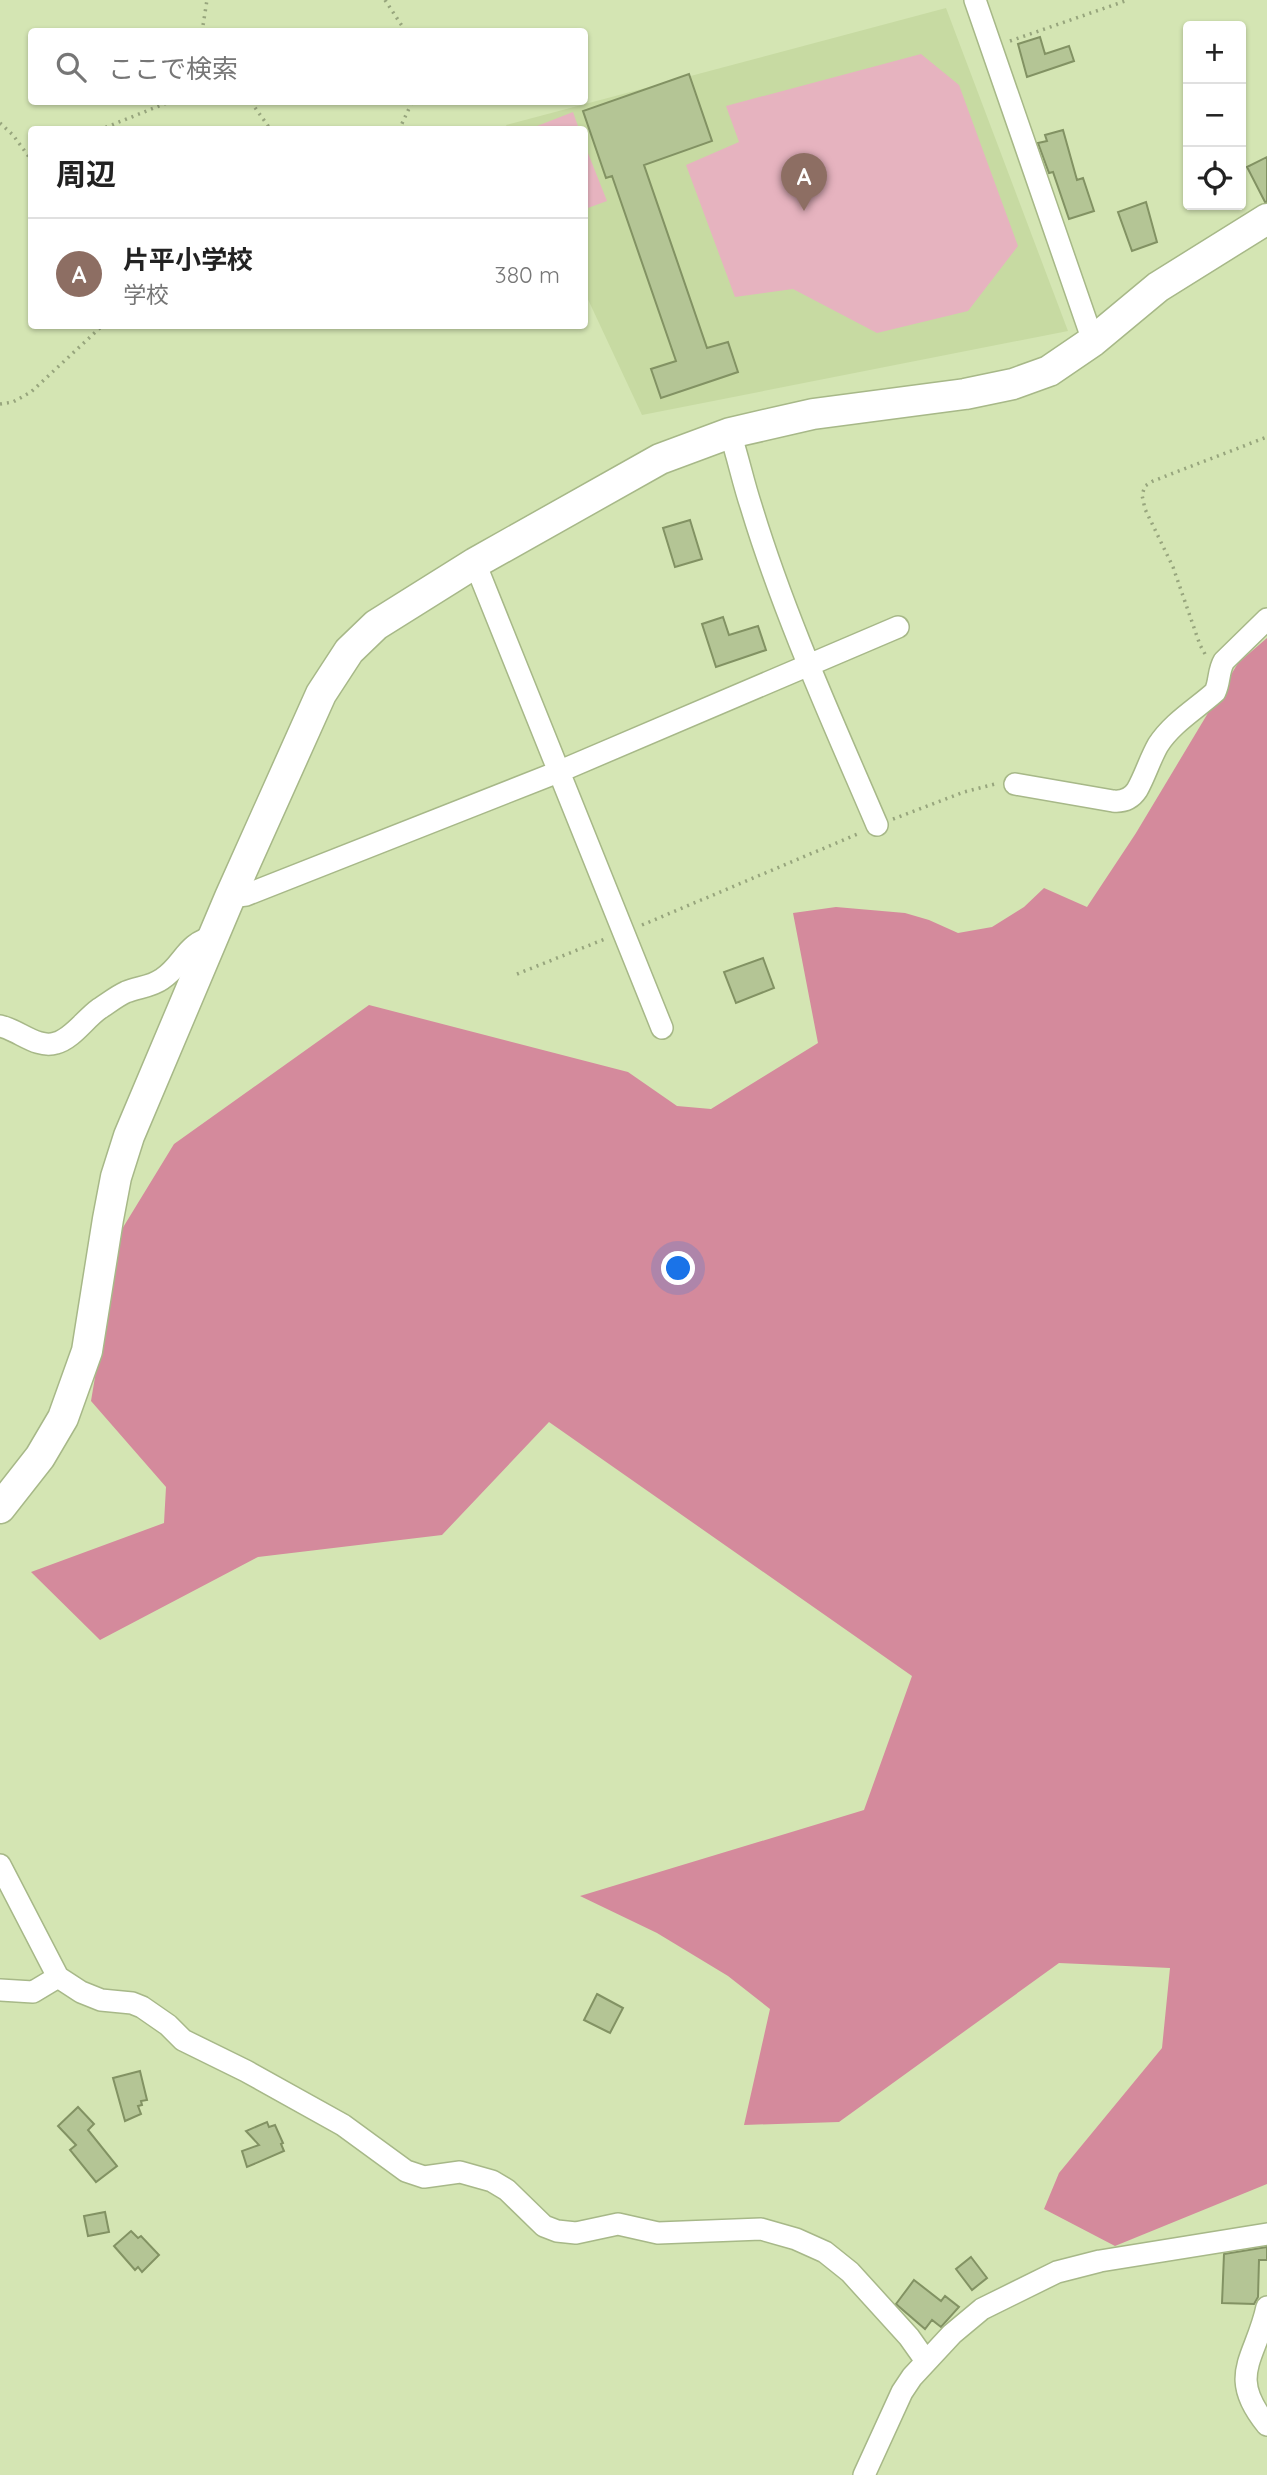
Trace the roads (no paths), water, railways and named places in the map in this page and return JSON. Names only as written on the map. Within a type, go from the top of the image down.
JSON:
[{"type":"street","points":[[975,0],[1093,341]]},
{"type":"street","points":[[0,1508],[40,1457],[63,1418],[87,1351],[116,1177],[129,1136],[216,936],[230,897],[321,694],[349,651],[376,625],[475,563],[660,460],[730,433],[813,414],[965,394],[1013,384],[1049,371],[1093,341],[1158,287],[1267,219]]},
{"type":"street","points":[[730,433],[750,503],[809,665],[877,825]]},
{"type":"street","points":[[475,563],[662,1028]]},
{"type":"street","points":[[1015,784],[1113,801],[1126,800],[1137,790],[1160,743],[1180,721],[1214,692],[1224,661],[1267,619]]},
{"type":"street","points":[[230,897],[246,895],[558,772],[898,627]]},
{"type":"street","points":[[0,1026],[10,1028],[40,1044],[55,1044],[66,1038],[99,1009],[127,992],[163,979],[201,939],[216,936]]},
{"type":"street","points":[[0,1865],[58,1977],[81,1992],[101,2000],[132,2003],[142,2007],[168,2025],[183,2040],[246,2071],[343,2125],[406,2171],[424,2177],[460,2172],[498,2184],[544,2226],[557,2231],[576,2233],[618,2224],[658,2233],[761,2229],[796,2239],[825,2252],[850,2272],[909,2337],[926,2361]]},
{"type":"street","points":[[0,1990],[33,1992],[58,1977]]},
{"type":"street","points":[[864,2475],[902,2392],[952,2334],[982,2309],[1057,2272],[1100,2261],[1267,2234]]},
{"type":"street","points":[[1267,2307],[1245,2372],[1250,2402],[1267,2425]]},
{"type":"place","name":"片平小学校","points":[[804,211]]}]
